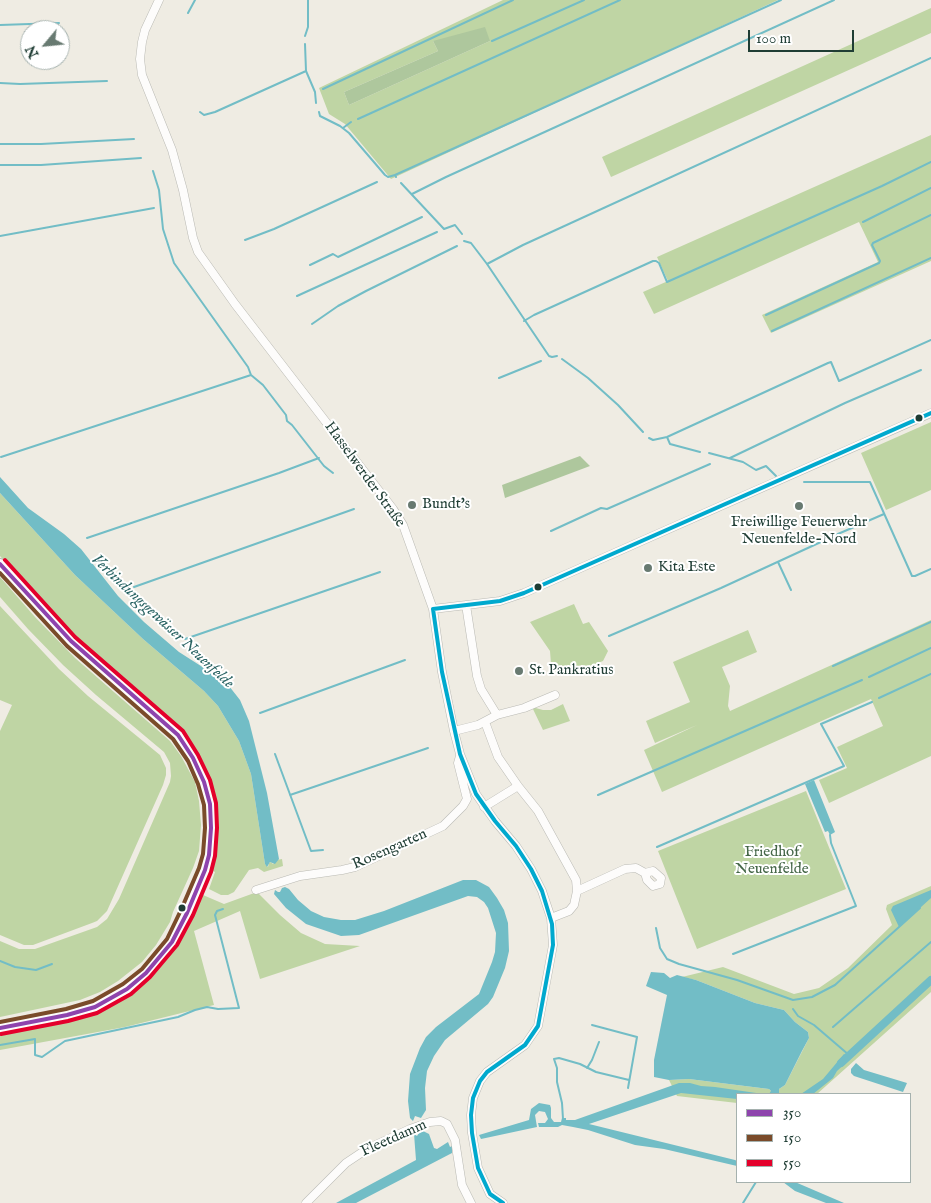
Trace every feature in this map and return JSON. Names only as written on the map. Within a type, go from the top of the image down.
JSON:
[{"type":"main road","points":[[0,564],[70,641],[169,726],[183,742],[196,762],[204,782],[210,804],[211,828],[209,854],[205,870],[187,914],[172,942],[146,973],[127,989],[95,1006],[67,1015],[0,1028]]},
{"type":"street","name":"Hasselwerder Straße","points":[[159,0],[142,42],[140,51],[142,75],[172,150],[198,252],[393,509],[403,525],[433,609],[442,672],[460,754],[476,794],[484,807],[516,846],[531,869],[542,890],[551,918],[553,944],[538,1026],[525,1044],[487,1072],[480,1081],[473,1098],[471,1115],[472,1133],[478,1168],[490,1194],[503,1203]]},
{"type":"street","points":[[433,609],[500,601],[524,593],[931,413]]},
{"type":"street","points":[[466,605],[477,676],[481,689],[497,715]]},
{"type":"street","points":[[454,731],[485,722],[497,715],[524,708],[555,695]]},
{"type":"street","points":[[485,722],[498,756],[538,811],[576,880],[578,891],[574,905],[569,911],[551,918]]},
{"type":"street","name":"Rosengarten","points":[[256,890],[300,876],[355,867],[443,826],[463,806],[467,799],[458,763],[460,754]]},
{"type":"street","points":[[484,807],[518,786]]},
{"type":"street","points":[[578,891],[625,869],[636,868],[645,873]]},
{"type":"street","name":"Fleetdamm","points":[[306,1203],[341,1168],[367,1149],[410,1129],[430,1122],[441,1121],[448,1124],[455,1140],[462,1185],[470,1203]]},
{"type":"green space","points":[[503,0],[778,0],[391,179],[345,124],[329,114],[319,88]],"holes":[[[433,41],[490,41],[349,105],[344,92],[438,51]]]},
{"type":"green space","points":[[931,8],[931,33],[611,177],[602,157]]},
{"type":"green space","points":[[485,27],[490,41],[349,105],[344,92],[438,51],[433,41]]},
{"type":"green space","points":[[931,135],[931,261],[771,333],[762,315],[878,262],[859,222],[654,314],[643,292],[668,281],[657,257]]},
{"type":"green space","points":[[931,422],[931,490],[886,510],[861,453]]},
{"type":"green space","points":[[580,456],[590,466],[505,498],[502,485]]},
{"type":"green space","points":[[0,493],[75,575],[143,639],[204,691],[218,706],[239,741],[251,774],[265,864],[268,867],[269,863],[273,864],[277,860],[282,859],[283,866],[264,872],[258,868],[249,870],[234,892],[228,895],[221,895],[209,889],[215,872],[211,870],[216,852],[217,828],[215,803],[209,779],[199,756],[177,727],[165,715],[102,665],[58,621],[0,556]]},
{"type":"green space","points":[[0,577],[75,658],[170,741],[181,756],[195,782],[201,825],[199,851],[170,922],[156,945],[142,962],[118,981],[100,992],[80,1000],[0,1017],[0,941],[19,949],[35,949],[97,927],[107,919],[119,899],[171,776],[170,763],[164,752],[63,665],[0,597]]},
{"type":"green space","points":[[574,604],[583,624],[589,622],[608,651],[603,661],[564,676],[550,672],[550,651],[530,622]]},
{"type":"green space","points":[[0,606],[59,669],[88,696],[160,755],[166,768],[163,785],[107,911],[97,921],[33,945],[24,945],[0,935],[0,731],[12,705],[0,700]]},
{"type":"green space","points":[[931,620],[931,756],[829,803],[819,780],[847,768],[837,747],[883,726],[871,699],[662,792],[644,750],[697,725],[655,743],[646,721],[690,702],[673,662],[748,630],[757,652],[722,667],[730,686],[728,706],[730,711]]},
{"type":"green space","points":[[563,704],[570,721],[543,730],[532,707],[551,710]]},
{"type":"green space","name":"Friedhof Neuenfelde","points":[[806,791],[846,889],[697,949],[658,851]]},
{"type":"green space","points":[[931,886],[931,992],[818,1093],[736,1093],[736,1103],[677,1096],[669,1080],[689,1079],[769,1089],[771,1091],[779,1089],[785,1085],[809,1038],[808,1032],[784,1010],[755,1003],[696,980],[682,977],[723,967],[794,994],[819,988],[848,968],[892,925],[886,909],[887,905]]},
{"type":"green space","points":[[257,892],[301,933],[325,944],[360,946],[260,979],[240,911],[194,931],[214,1005],[125,1027],[0,1050],[0,1032],[68,1019],[138,986],[161,965],[176,946],[203,895],[224,904]]},
{"type":"water","points":[[0,477],[28,508],[81,549],[118,596],[144,622],[179,652],[229,686],[240,700],[249,721],[267,793],[279,859],[275,864],[270,862],[267,867],[265,864],[251,774],[239,741],[218,706],[204,691],[143,639],[75,575],[0,493]]},
{"type":"water","points":[[814,780],[835,832],[830,835],[828,831],[825,832],[805,784]]},
{"type":"water","points":[[463,880],[476,880],[489,887],[497,898],[504,910],[508,923],[509,951],[505,968],[493,997],[488,1004],[445,1040],[434,1056],[427,1071],[425,1088],[426,1110],[421,1118],[415,1116],[413,1121],[410,1118],[408,1101],[410,1074],[420,1048],[426,1037],[436,1027],[479,994],[492,962],[495,952],[496,933],[488,908],[477,897],[468,896],[359,935],[341,936],[306,924],[286,908],[274,894],[275,890],[280,892],[285,887],[311,911],[324,917],[355,920],[384,911]]},
{"type":"water","points":[[931,890],[931,898],[899,927],[891,910],[893,906]]},
{"type":"water","points":[[651,972],[664,973],[670,978],[677,975],[696,980],[755,1003],[784,1010],[808,1032],[809,1038],[785,1085],[779,1089],[779,1093],[770,1093],[771,1091],[769,1089],[689,1079],[669,1080],[654,1077],[654,1060],[667,995],[646,986]]},
{"type":"water","points":[[844,1054],[850,1059],[837,1071],[833,1078],[814,1093],[802,1093],[823,1079]]},
{"type":"water","points":[[856,1063],[864,1070],[907,1083],[903,1092],[854,1076],[851,1073],[851,1069]]},
{"type":"water","points":[[679,1083],[756,1093],[736,1093],[736,1099],[681,1093],[589,1124],[735,1160],[736,1166],[664,1149],[635,1145],[573,1127],[562,1125],[558,1127],[539,1127],[538,1123],[545,1123],[548,1119],[545,1112],[539,1111],[535,1115],[537,1127],[481,1139],[479,1135],[529,1120],[531,1109],[539,1103],[550,1105],[551,1118],[554,1122],[561,1122],[562,1118],[575,1120]]},
{"type":"water","points":[[421,1130],[429,1134],[434,1148],[437,1149],[448,1142],[454,1150],[452,1153],[356,1203],[336,1203],[416,1160],[414,1134],[417,1136]]},
{"type":"water","points":[[784,1183],[797,1183],[844,1203],[826,1203],[795,1191]]},
{"type":"waterway","points":[[188,13],[195,0]]},
{"type":"waterway","points":[[305,36],[308,27],[308,0]]},
{"type":"waterway","points":[[323,89],[513,0]]},
{"type":"waterway","points":[[492,41],[584,0]]},
{"type":"waterway","points":[[358,119],[620,0]]},
{"type":"waterway","points":[[395,175],[781,0]]},
{"type":"waterway","points":[[412,194],[834,0]]},
{"type":"waterway","points":[[0,25],[20,24]]},
{"type":"waterway","points":[[305,44],[306,71],[315,92],[316,103]]},
{"type":"waterway","points":[[487,264],[523,245],[931,58]]},
{"type":"waterway","points":[[200,112],[204,115],[215,112],[306,71]]},
{"type":"waterway","points":[[0,83],[107,81]]},
{"type":"waterway","points":[[319,112],[320,116],[349,133],[385,175],[388,177],[395,175],[396,177]]},
{"type":"waterway","points":[[343,128],[351,122]]},
{"type":"waterway","points":[[0,144],[41,144],[134,139]]},
{"type":"waterway","points":[[0,165],[41,165],[141,158]]},
{"type":"waterway","points":[[524,321],[653,261],[659,263],[667,282],[882,186],[931,162]]},
{"type":"waterway","points":[[153,171],[159,190],[163,229],[174,263],[248,367],[251,375],[263,385],[286,415],[287,421],[324,466],[333,473]]},
{"type":"waterway","points":[[245,240],[274,229],[377,182]]},
{"type":"waterway","points":[[401,183],[444,229],[455,225],[462,234]]},
{"type":"waterway","points":[[863,222],[931,188]]},
{"type":"waterway","points":[[0,236],[154,208]]},
{"type":"waterway","points":[[766,315],[879,263],[880,261],[872,245],[873,243],[931,215]]},
{"type":"waterway","points":[[310,265],[333,254],[338,257],[422,217]]},
{"type":"waterway","points":[[297,296],[437,232]]},
{"type":"waterway","points":[[464,241],[471,243],[487,264],[549,356],[557,356]]},
{"type":"waterway","points":[[312,324],[338,306],[457,246]]},
{"type":"waterway","points":[[772,331],[931,258]]},
{"type":"waterway","points":[[649,438],[653,440],[667,437],[828,363],[831,362],[839,381],[931,340]]},
{"type":"waterway","points":[[562,359],[588,378],[618,405],[643,432]]},
{"type":"waterway","points":[[499,378],[541,361]]},
{"type":"waterway","points":[[730,458],[845,403],[921,370]]},
{"type":"waterway","points":[[1,457],[251,375]]},
{"type":"waterway","points":[[667,437],[670,444],[700,452]]},
{"type":"waterway","points":[[709,453],[743,462],[756,470],[766,466],[776,476]]},
{"type":"waterway","points":[[87,538],[319,458]]},
{"type":"waterway","points":[[551,531],[601,508],[607,509],[710,464]]},
{"type":"waterway","points":[[804,482],[870,482],[912,576],[931,569]]},
{"type":"waterway","name":"Verbindungsgewässer Neuenfelde","points":[[134,587],[354,509]]},
{"type":"waterway","points":[[831,537],[884,514]]},
{"type":"waterway","points":[[609,636],[721,588],[823,541]]},
{"type":"waterway","points":[[778,562],[791,590]]},
{"type":"waterway","name":"Verbindungsgewässer Neuenfelde","points":[[185,639],[380,572]]},
{"type":"waterway","points":[[833,666],[931,622]]},
{"type":"waterway","points":[[869,677],[931,648]]},
{"type":"waterway","points":[[260,713],[405,660]]},
{"type":"waterway","points":[[879,698],[931,674]]},
{"type":"waterway","points":[[598,795],[862,680]]},
{"type":"waterway","points":[[657,847],[844,766],[821,724],[872,702]]},
{"type":"waterway","points":[[290,795],[428,748]]},
{"type":"waterway","points":[[275,754],[311,851],[323,850]]},
{"type":"waterway","points":[[733,954],[856,906],[831,843],[830,835]]},
{"type":"waterway","points":[[656,928],[660,948],[667,959],[737,980],[793,1000],[812,997],[835,985],[920,908]]},
{"type":"waterway","points":[[0,1045],[35,1039],[35,1055],[42,1057],[65,1041],[178,1017],[207,1007],[218,1009],[239,1008],[215,915],[217,911],[223,909]]},
{"type":"waterway","points":[[833,1027],[931,942]]},
{"type":"waterway","points":[[0,961],[15,967],[36,970],[52,964]]},
{"type":"waterway","points":[[841,1063],[931,980]]},
{"type":"waterway","points":[[793,1009],[798,1016],[814,1025],[849,1055]]},
{"type":"waterway","points":[[592,1025],[637,1037],[628,1088]]},
{"type":"waterway","points":[[587,1068],[599,1042]]},
{"type":"waterway","points":[[563,1119],[562,1103],[557,1082],[557,1068],[554,1059],[559,1058],[580,1064],[596,1072],[629,1080]]},
{"type":"waterway","points":[[743,1203],[755,1183]]},
{"type":"transit line","points":[[503,1203],[490,1194],[478,1168],[472,1133],[471,1115],[473,1098],[480,1081],[487,1072],[525,1045],[538,1026],[553,945],[552,924],[542,891],[531,869],[516,846],[476,794],[460,754],[442,672],[433,609],[500,601],[524,593],[931,413]]},
{"type":"transit line","name":"550","points":[[1,1034],[68,1021],[97,1013],[131,994],[150,977],[177,945],[193,915],[211,872],[215,856],[217,828],[216,803],[210,780],[198,755],[183,731],[75,637],[5,560]]},
{"type":"transit line","name":"350","points":[[0,564],[71,641],[178,735],[193,758],[204,782],[210,804],[211,828],[209,855],[205,870],[187,913],[172,942],[146,973],[127,989],[95,1007],[67,1015],[0,1028]]},
{"type":"transit line","name":"150","points":[[0,573],[67,646],[173,739],[188,761],[198,784],[204,805],[205,828],[203,854],[199,868],[181,910],[167,939],[142,969],[123,984],[93,1001],[66,1009],[0,1022]]},
{"type":"place","name":"Bundt's","points":[[412,505]]},
{"type":"place","name":"Freiwillige Feuerwehr Neuenfelde-Nord","points":[[799,506]]},
{"type":"place","name":"Kita Este","points":[[648,568]]},
{"type":"place","name":"St. Pankratius","points":[[519,671]]}]
